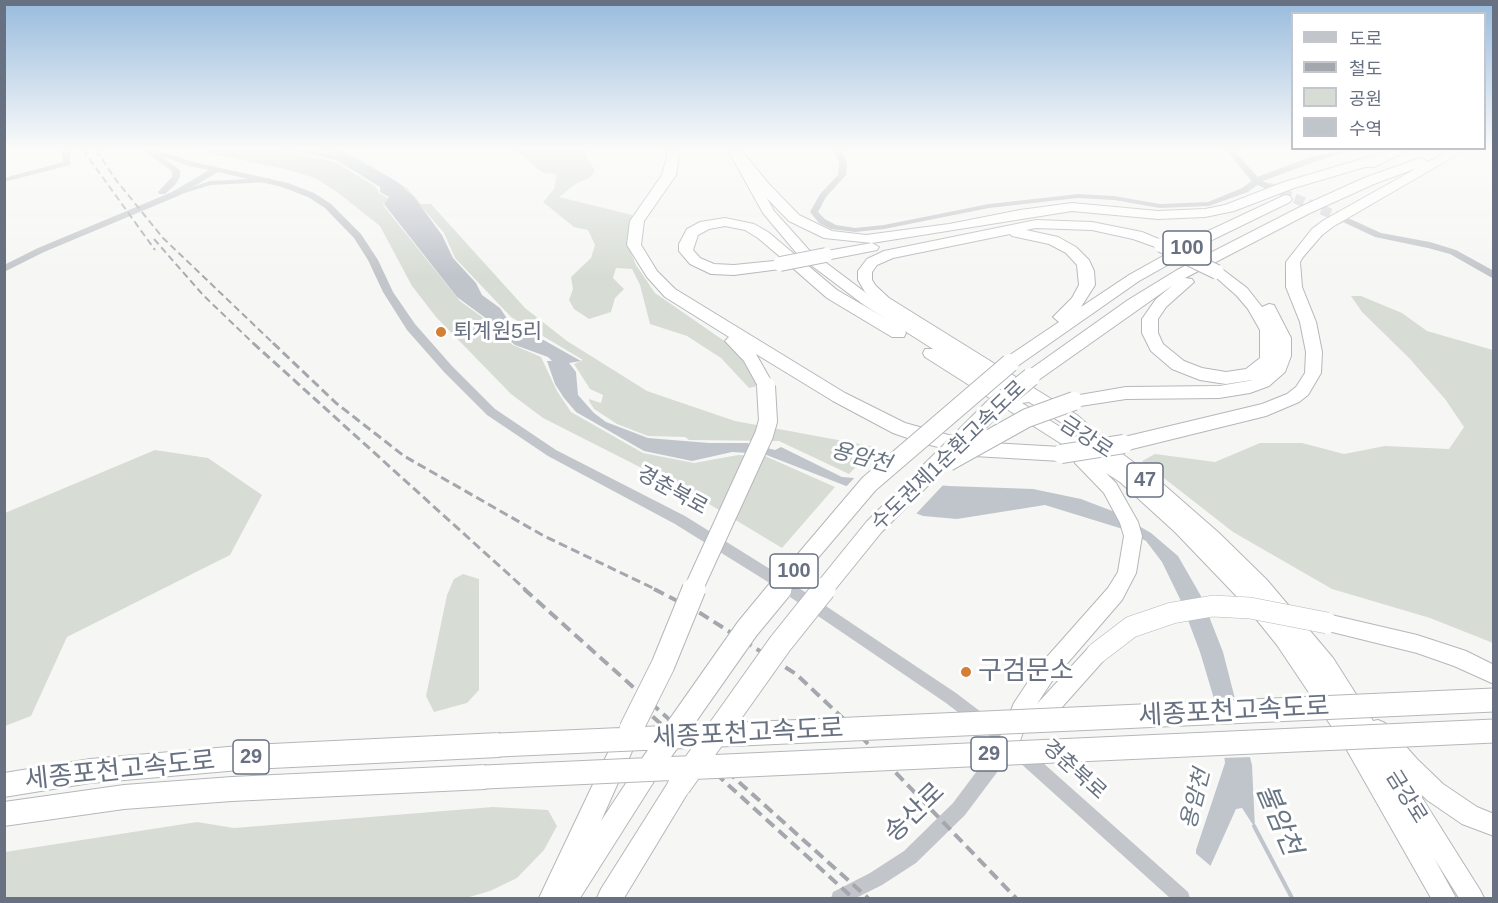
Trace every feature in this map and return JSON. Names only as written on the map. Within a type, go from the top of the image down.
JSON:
[{"type":"highway","points":[[564,888],[631,729],[663,665],[691,595],[762,442],[768,421],[766,386],[750,357],[670,293],[636,252],[634,233],[637,221],[658,192]]},
{"type":"highway","points":[[652,274],[643,252],[644,232],[648,220],[666,192]]},
{"type":"highway","name":"금강로","points":[[747,192],[760,215],[787,247],[814,273],[898,333],[1126,477],[1219,564],[1268,617],[1351,738],[1444,898]]},
{"type":"highway","name":"금강로","points":[[756,192],[778,225],[804,253],[829,273],[869,302],[1098,444],[1157,489],[1213,538],[1260,586],[1326,666],[1420,819],[1472,898]]},
{"type":"highway","points":[[769,192],[794,218],[814,230],[838,237],[866,239],[949,228],[983,229],[1042,236],[1071,250],[1084,263],[1088,277],[1083,293],[1035,344]]},
{"type":"highway","points":[[1098,444],[1071,420],[884,302],[867,284],[864,274],[867,267],[880,258],[983,229],[1020,214],[1072,207],[1158,214],[1205,213],[1229,208],[1270,192]]},
{"type":"highway","name":"수도권제1순환고속도로","points":[[564,888],[747,629],[869,484],[1035,344],[1134,278],[1253,213],[1302,192]]},
{"type":"highway","name":"수도권제1순환고속도로","points":[[616,888],[679,786],[780,644],[874,527],[992,410],[1031,376],[1132,304],[1221,264],[1349,192]]},
{"type":"highway","points":[[670,293],[839,397],[899,428],[928,438],[974,449],[1061,454],[1124,444],[1266,411],[1302,391],[1313,373],[1314,352],[1308,322],[1294,287],[1293,262],[1317,232],[1384,192]]},
{"type":"highway","points":[[898,333],[832,294],[763,235],[749,227],[725,222],[705,225],[692,232],[686,244],[689,255],[695,261],[711,269],[734,270],[780,264],[826,255],[905,240],[949,228]]},
{"type":"highway","points":[[926,475],[1016,424],[1074,401],[1126,393],[1237,390],[1263,382],[1277,372],[1283,356],[1283,338],[1277,321],[1253,291],[1221,264],[1165,243],[1126,232],[1073,224],[1036,224],[983,229]]},
{"type":"highway","points":[[1221,264],[1236,287],[1254,306],[1268,330],[1270,350],[1268,361],[1251,374],[1240,377],[1212,377],[1178,365],[1157,347],[1149,326],[1150,319],[1161,303],[1221,264]]},
{"type":"highway","points":[[1009,742],[1021,710],[1045,674],[1115,594],[1127,573],[1133,536],[1129,522],[1110,488],[1091,467],[1039,423]]},
{"type":"highway","points":[[1009,742],[1048,708],[1097,653],[1131,627],[1172,613],[1213,606],[1250,608],[1417,644],[1459,658],[1494,675]]},
{"type":"highway","points":[[1326,666],[1409,767],[1435,792],[1470,816],[1494,825]]},
{"type":"highway","name":"세종포천고속도로","points":[[4,785],[90,771],[251,757],[1494,700]]},
{"type":"highway","name":"세종포천고속도로","points":[[4,814],[146,795],[1494,730]]},
{"type":"street","points":[[4,262],[96,219],[162,192]]},
{"type":"street","points":[[4,269],[41,250],[181,192]]},
{"type":"street","name":"경춘북로","points":[[303,192],[311,195],[342,219],[358,236],[373,260],[388,292],[411,327],[448,369],[491,412],[552,453],[680,520],[773,578],[951,698],[1009,742],[1182,898]]},
{"type":"street","points":[[827,192],[814,212],[822,221],[834,227],[855,230],[884,227],[989,206],[1055,198],[1114,198],[1160,206],[1209,204],[1239,192]]},
{"type":"street","points":[[1346,220],[1378,235],[1430,244],[1453,252],[1494,276]]},
{"type":"street","name":"송산로","points":[[838,898],[876,879],[910,857],[959,809],[1009,742]]},
{"type":"green space","points":[[337,192],[379,192],[388,198],[383,205],[460,301],[493,325],[499,334],[513,345],[541,357],[557,391],[571,412],[643,453],[694,463],[738,455],[765,456],[835,487],[782,548],[689,492],[543,418],[511,394],[436,317],[412,286],[380,226]]},
{"type":"green space","points":[[409,192],[421,204],[431,204],[525,308],[567,341],[647,391],[735,421],[876,447],[849,474],[779,441],[689,440],[685,437],[648,436],[617,424],[594,409],[589,401],[589,399],[601,403],[603,395],[590,389],[574,364],[583,360],[511,317],[455,258],[444,233]]},
{"type":"green space","points":[[551,192],[565,192],[559,197],[632,215],[627,243],[636,265],[655,293],[733,347],[753,373],[758,386],[749,388],[721,358],[687,336],[650,324],[640,285],[632,269],[616,268],[613,278],[624,289],[615,298],[611,312],[589,319],[574,309],[569,300],[573,289],[571,277],[591,258],[595,245],[588,230],[574,227],[543,202]]},
{"type":"green space","points":[[1351,296],[1361,296],[1402,313],[1427,331],[1493,350],[1493,643],[1430,618],[1332,589],[1233,532],[1142,461],[1155,454],[1215,462],[1260,443],[1302,443],[1344,454],[1385,446],[1449,449],[1464,427],[1445,399],[1409,358],[1362,312]]},
{"type":"green space","points":[[155,450],[208,458],[262,495],[230,555],[67,637],[31,716],[5,726],[5,513]]},
{"type":"green space","points":[[463,574],[479,579],[479,690],[467,703],[434,712],[426,696],[447,595],[454,579]]},
{"type":"green space","points":[[493,807],[548,810],[557,826],[544,850],[517,878],[490,891],[466,898],[5,898],[5,852],[197,822],[234,828]]},
{"type":"water","points":[[380,192],[409,192],[442,235],[453,258],[476,283],[482,295],[500,308],[508,320],[581,361],[569,363],[576,372],[578,395],[594,413],[606,422],[648,438],[709,443],[747,443],[775,450],[781,447],[842,477],[949,486],[1033,489],[1081,499],[1115,512],[1151,533],[1178,556],[1201,596],[1223,652],[1252,765],[1255,828],[1242,808],[1236,809],[1196,898],[1196,850],[1225,763],[1220,719],[1200,652],[1180,599],[1162,562],[1146,541],[1126,530],[1045,505],[957,519],[923,516],[764,454],[732,452],[692,461],[644,451],[576,412],[555,384],[547,361],[552,361],[548,357],[515,345],[499,332],[495,325],[457,297],[384,204],[389,197]]},
{"type":"pier","points":[[857,475],[945,483],[914,516],[844,489]]},
{"type":"pier","points":[[1238,697],[1253,757],[1221,758],[1217,720],[1211,698]]},
{"type":"pier","points":[[1193,851],[1213,868],[1199,898],[1193,898]]},
{"type":"waterway","name":"불암천","points":[[1254,826],[1292,898]]},
{"type":"tunnel","points":[[1280,192],[1346,220]]},
{"type":"railway","points":[[113,192],[155,250]]},
{"type":"railway","points":[[126,192],[163,238],[274,344]]},
{"type":"railway","points":[[154,239],[203,295],[254,344]]},
{"type":"railway","points":[[253,343],[526,590]]},
{"type":"railway","points":[[273,343],[336,403],[404,456],[544,536],[657,590]]},
{"type":"railway","points":[[524,589],[868,898]]},
{"type":"railway","points":[[654,589],[697,611],[796,674],[848,723],[1016,898]]},
{"type":"railway","points":[[640,705],[853,898]]},
{"type":"place","name":"퇴계원5리","points":[[441,332]]},
{"type":"place","name":"구검문소","points":[[966,672]]},
{"type":"water label","name":"용암천","points":[[861,458]]},
{"type":"water label","name":"용암천","points":[[1196,799]]}]
